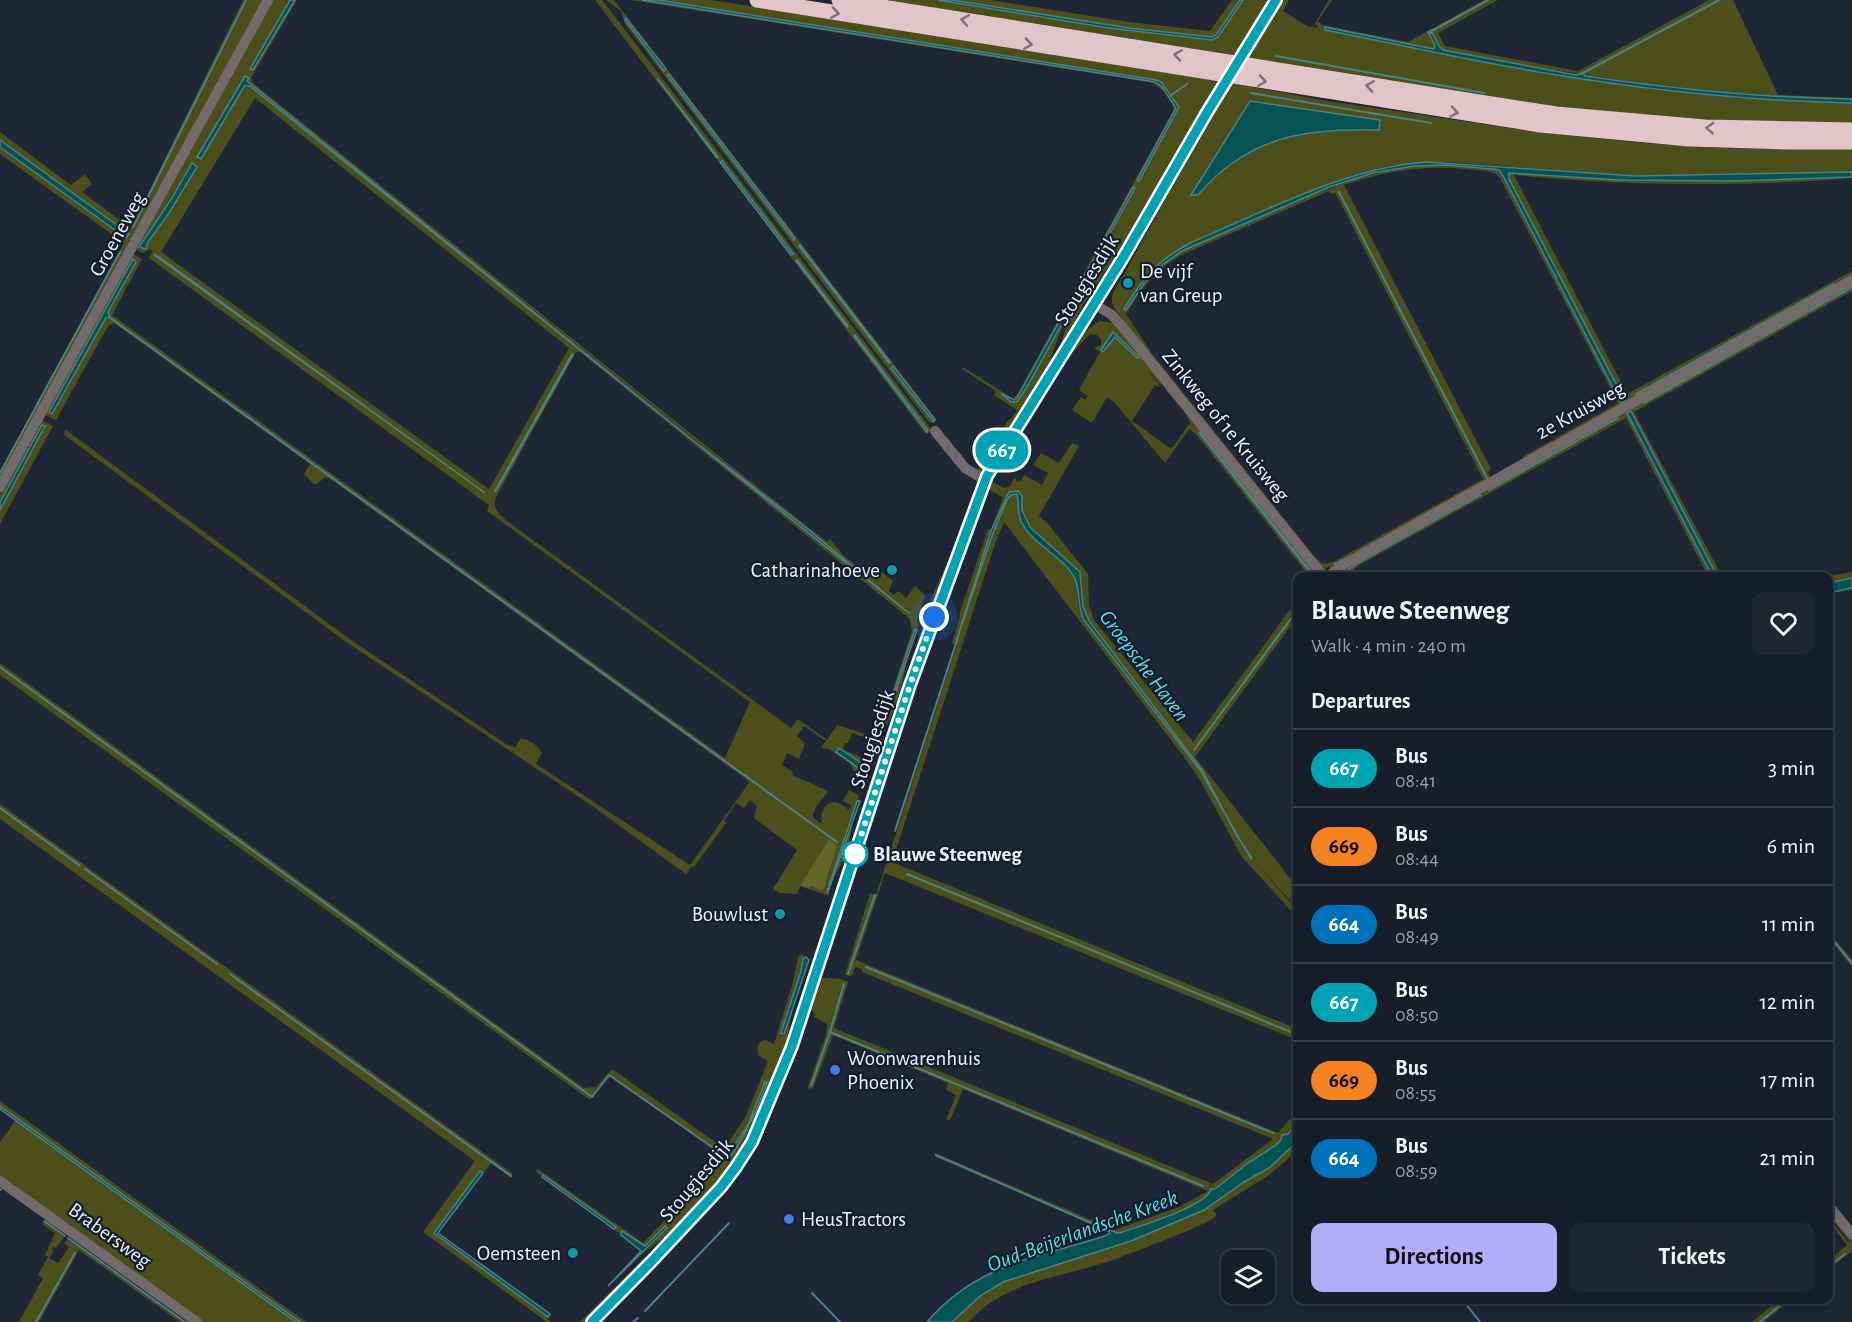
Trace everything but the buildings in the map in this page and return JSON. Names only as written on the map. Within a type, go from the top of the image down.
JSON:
[{"type":"highway","points":[[756,0],[1524,123],[1610,133],[1698,139],[1852,142]]},
{"type":"highway","points":[[839,0],[1556,114],[1705,128],[1852,130]]},
{"type":"street","name":"Groeneweg","points":[[0,487],[268,0]]},
{"type":"street","name":"Stougjesdijk","points":[[592,1322],[725,1182],[744,1157],[754,1138],[792,1046],[910,685],[985,480],[1003,447],[1134,240],[1218,94],[1276,0]]},
{"type":"street","name":"2e Kruisweg","points":[[1334,572],[1852,280]]},
{"type":"street","name":"Zinkweg of 1e Kruisweg","points":[[1094,304],[1110,313],[1120,324],[1320,572]]},
{"type":"street","points":[[934,431],[965,468],[985,480]]},
{"type":"street","name":"Brabersweg","points":[[0,1180],[197,1322]]},
{"type":"street","points":[[1833,1211],[1852,1234]]},
{"type":"shaded area","points":[[243,0],[265,0],[0,482],[0,471],[124,243],[0,154],[0,147],[127,238],[129,235],[0,140],[0,132],[71,185],[85,174],[92,184],[82,192],[131,228]]},
{"type":"shaded area","points":[[271,0],[290,0],[250,69],[253,70],[297,0],[251,78],[254,84],[827,542],[830,539],[843,555],[869,576],[876,567],[893,581],[889,591],[894,595],[898,591],[906,598],[915,586],[925,595],[917,630],[915,630],[877,742],[852,733],[843,748],[873,762],[870,767],[836,751],[864,772],[867,779],[861,783],[858,782],[850,763],[829,749],[821,748],[826,741],[804,726],[797,736],[805,743],[799,759],[787,753],[782,765],[793,772],[792,775],[828,791],[817,806],[813,818],[822,824],[822,812],[828,804],[837,803],[848,810],[852,806],[843,801],[849,790],[859,795],[828,892],[829,896],[809,889],[810,886],[824,889],[831,867],[802,882],[797,894],[780,893],[773,889],[797,850],[754,818],[757,806],[750,800],[744,808],[736,803],[724,821],[726,823],[694,867],[692,866],[686,874],[588,803],[349,644],[63,434],[66,430],[351,640],[506,744],[515,748],[521,738],[533,743],[542,753],[536,764],[690,865],[749,783],[336,483],[326,477],[315,485],[304,474],[310,464],[114,323],[108,326],[56,420],[45,415],[133,254],[142,259],[112,315],[725,758],[750,702],[487,511],[489,505],[149,258],[153,251],[150,249],[143,253],[135,249]],"holes":[[[245,77],[248,78],[247,81],[911,613],[249,85],[242,90],[201,159],[197,157]],[[255,98],[569,348],[489,489],[161,252]],[[191,165],[197,167],[150,239],[146,250],[140,247]],[[156,254],[484,493],[155,256]],[[133,259],[136,262],[108,312],[110,317],[104,321],[52,414],[49,412]],[[576,352],[580,352],[910,619],[912,631],[877,738],[837,725],[827,740],[798,719],[791,728],[507,521],[497,510],[496,497]],[[572,354],[573,355],[495,491]]]},
{"type":"shaded area","points":[[290,0],[295,0],[253,70],[250,69]]},
{"type":"shaded area","points":[[595,0],[602,0],[932,430],[926,434]]},
{"type":"shaded area","points":[[606,0],[614,0],[936,419],[934,424],[928,421],[625,24],[621,11]]},
{"type":"shaded area","points":[[631,0],[1155,82],[1169,97],[1149,82]]},
{"type":"shaded area","points":[[642,0],[658,0],[1156,80],[1161,82],[1179,107],[1139,181],[1137,180],[1176,108],[1162,87],[1155,82]]},
{"type":"shaded area","points":[[657,0],[712,0],[1231,83],[1322,100],[1543,133],[1719,148],[1852,149],[1852,172],[1835,173],[1636,176],[1449,162],[1394,165],[1327,186],[1177,250],[1147,275],[1126,310],[1154,272],[1170,258],[1193,245],[1349,181],[1371,175],[1417,166],[1483,167],[1500,172],[1621,403],[1625,401],[1509,179],[1509,173],[1634,180],[1735,181],[1852,177],[1769,183],[1683,184],[1555,179],[1514,175],[1627,394],[1852,271],[1852,278],[1524,462],[1522,457],[1618,403],[1500,178],[1492,172],[1485,171],[1424,168],[1376,175],[1344,185],[1491,469],[1488,472],[1490,477],[1331,569],[1329,566],[1324,570],[1126,324],[1112,302],[1113,293],[1121,279],[1129,285],[1131,283],[1122,278],[1223,95],[1212,93],[1142,216],[1083,305],[1057,354],[1067,325],[1064,324],[1049,366],[1020,412],[994,395],[996,391],[962,369],[963,367],[1014,398],[1173,111],[1172,102],[1176,108],[1137,180],[1179,107],[1158,81]],"holes":[[[1250,101],[1380,120],[1379,130],[1326,131],[1280,140],[1259,148],[1238,160],[1218,175],[1198,195]],[[1133,187],[1135,189],[1074,301]],[[1329,191],[1331,194],[1335,193],[1483,479],[1327,564],[1320,562],[1314,556],[1153,355],[1126,314],[1149,281],[1181,255]],[[1068,307],[1070,309],[1028,385],[1013,403],[1002,392],[1014,400],[1017,398]]]},
{"type":"shaded area","points":[[888,0],[938,0],[1109,28],[1212,40],[1218,37],[1243,0],[1269,0],[1238,50],[1253,53],[1255,47],[1253,46],[1281,0],[1289,0],[1283,11],[1307,26],[1318,28],[1315,23],[1329,0],[1332,0],[1318,21],[1322,25],[1408,42],[1484,0],[1498,0],[1438,33],[1445,46],[1578,71],[1709,0],[1733,0],[1778,95],[1852,99],[1748,94],[1647,84],[1545,69],[1443,50],[1429,32],[1435,45],[1434,49],[1325,27],[1325,30],[1496,64],[1627,86],[1740,98],[1852,103],[1852,123],[1748,123],[1591,112]]},
{"type":"shaded area","points":[[938,0],[952,0],[1129,28],[1212,37],[1216,35],[1240,0],[1243,0],[1218,37],[1212,40],[1109,28]]},
{"type":"shaded area","points":[[952,0],[990,0],[1129,22],[1210,31],[1232,0],[1240,0],[1216,35],[1212,37],[1129,28]]},
{"type":"shaded area","points":[[626,18],[666,69],[664,71],[625,20]]},
{"type":"shaded area","points":[[1325,27],[1434,49],[1435,45],[1428,32],[1431,30],[1443,50],[1576,75],[1583,73],[1585,76],[1718,92],[1852,99],[1852,103],[1741,97],[1594,81],[1325,30]]},
{"type":"shaded area","points":[[669,74],[795,238],[794,240],[667,75]]},
{"type":"shaded area","points":[[245,76],[249,78],[247,81],[694,441],[809,530],[910,614],[250,86],[245,86],[242,90],[201,159],[197,157]]},
{"type":"shaded area","points":[[657,78],[718,157],[717,158]]},
{"type":"shaded area","points":[[1250,101],[1380,120],[1379,130],[1327,131],[1280,140],[1258,148],[1237,160],[1217,175],[1198,195],[1191,195]]},
{"type":"shaded area","points":[[0,140],[129,234],[126,238],[0,147]]},
{"type":"shaded area","points":[[722,161],[793,254],[791,255],[720,162]]},
{"type":"shaded area","points":[[1427,162],[1636,176],[1852,172],[1852,177],[1735,181],[1618,180],[1509,173],[1509,179],[1625,401],[1621,403],[1499,170],[1446,165],[1414,166],[1373,173],[1329,187],[1182,251],[1152,272],[1126,310],[1124,309],[1152,270],[1192,242],[1337,181],[1367,172]]},
{"type":"shaded area","points":[[192,163],[197,167],[169,213],[148,242],[146,249],[139,247],[172,198]]},
{"type":"shaded area","points":[[1133,187],[1135,188],[1073,301],[1072,299]]},
{"type":"shaded area","points":[[799,246],[890,362],[889,363]]},
{"type":"shaded area","points":[[155,254],[485,493],[154,255]]},
{"type":"shaded area","points":[[133,259],[136,262],[108,312],[110,317],[106,318],[103,323],[52,414],[49,412]]},
{"type":"shaded area","points":[[796,261],[848,326],[847,327]]},
{"type":"shaded area","points":[[1852,282],[1852,291],[1634,412],[1720,572],[1706,572],[1626,418],[1350,572],[1342,572]]},
{"type":"shaded area","points":[[1067,307],[1070,309],[1028,385],[1017,402],[1011,402],[1001,393],[1014,400],[1017,398]]},
{"type":"shaded area","points":[[1101,321],[1113,323],[1163,382],[1161,385],[1147,369],[1160,386],[1155,385],[1132,421],[1170,448],[1173,447],[1189,424],[1191,425],[1186,414],[1166,390],[1169,390],[1316,572],[1312,572],[1199,433],[1310,572],[1306,572],[1195,433],[1189,429],[1165,463],[1114,402],[1107,397],[1092,423],[1072,410],[1081,397],[1085,400],[1088,396],[1079,390],[1100,352],[1094,348],[1101,345],[1101,339],[1097,335],[1090,334],[1069,356],[1074,346],[1092,326]]},
{"type":"shaded area","points":[[1113,332],[1139,357],[1137,358],[1115,337],[1103,352],[1101,350]]},
{"type":"shaded area","points":[[854,336],[928,430],[927,432]]},
{"type":"shaded area","points":[[572,354],[573,355],[495,491]]},
{"type":"shaded area","points":[[893,366],[935,420],[933,421],[891,368]]},
{"type":"shaded area","points":[[1016,411],[1019,413],[984,470],[980,472],[978,470]]},
{"type":"shaded area","points":[[1631,411],[1715,572],[1710,572],[1627,413]]},
{"type":"shaded area","points":[[42,420],[53,426],[0,524],[0,510],[45,426],[42,425],[0,502],[0,493]]},
{"type":"shaded area","points":[[42,425],[45,426],[0,510],[0,502]]},
{"type":"shaded area","points":[[1200,432],[1311,572],[1310,572]]},
{"type":"shaded area","points":[[1072,443],[1079,446],[1039,516],[1088,574],[1089,606],[1094,620],[1193,742],[1293,605],[1293,622],[1195,757],[1293,882],[1293,904],[1255,862],[1293,905],[1293,913],[1242,857],[1200,780],[1184,757],[1004,522],[892,862],[1293,1027],[1293,1038],[885,873],[856,960],[1278,1133],[1293,1116],[1293,1128],[1288,1134],[1282,1135],[1280,1142],[1215,1189],[1210,1189],[1206,1195],[1197,1202],[1156,1221],[1119,1232],[1108,1230],[936,1157],[937,1154],[1115,1230],[1179,1207],[1208,1191],[963,1089],[950,1121],[946,1119],[956,1095],[946,1090],[948,1083],[833,1035],[813,1088],[807,1089],[826,1035],[827,1024],[814,1017],[815,1013],[811,1010],[822,978],[842,979],[848,982],[834,1028],[1213,1184],[1273,1139],[862,972],[862,969],[855,967],[852,976],[845,975],[870,893],[876,895],[957,645],[952,643],[959,615],[988,529],[991,529],[1003,498],[987,488],[991,481],[1004,488],[1010,486],[1015,477],[1017,482],[1021,481],[1024,475],[1042,485],[1048,473],[1033,465],[1041,453],[1059,463]],"holes":[[[1018,491],[1022,496],[1022,510],[1030,527],[1080,572],[1083,606],[1089,621],[1202,770],[1236,834],[1200,770],[1087,625],[1078,604],[1077,584],[1074,576],[1057,556],[1030,533],[1019,511],[1016,494],[1011,495],[1007,500],[993,533],[957,639],[991,531],[1007,495]],[[1237,837],[1252,858],[1250,859]]]},
{"type":"shaded area","points":[[1018,491],[1022,496],[1022,510],[1030,527],[1080,572],[1083,606],[1089,621],[1202,770],[1227,817],[1200,770],[1084,620],[1076,580],[1061,561],[1038,543],[1026,529],[1020,518],[1017,494],[1011,495],[1007,500],[993,533],[957,639],[991,531],[1009,492]]},
{"type":"shaded area","points":[[947,566],[910,670],[934,592]]},
{"type":"shaded area","points":[[1852,572],[1852,578],[1833,582],[1833,575]]},
{"type":"shaded area","points":[[1852,578],[1852,588],[1833,592],[1833,582]]},
{"type":"shaded area","points":[[915,629],[917,630],[874,754],[873,753]]},
{"type":"shaded area","points":[[906,661],[897,701],[880,738]]},
{"type":"shaded area","points":[[0,663],[584,1088],[596,1087],[612,1069],[721,1146],[726,1146],[746,1116],[768,1061],[758,1055],[758,1046],[765,1040],[774,1044],[793,982],[798,957],[802,954],[805,957],[782,1033],[784,1033],[793,1006],[786,1048],[747,1142],[737,1158],[702,1203],[645,1252],[667,1228],[666,1226],[646,1245],[643,1245],[623,1231],[621,1235],[614,1229],[616,1226],[536,1172],[538,1169],[643,1243],[702,1181],[721,1154],[610,1076],[590,1100],[0,675]],"holes":[[[767,1082],[750,1126],[729,1158],[748,1125]]]},
{"type":"shaded area","points":[[891,728],[855,838],[860,813],[885,738]]},
{"type":"shaded area","points":[[839,748],[870,767],[867,779],[864,772],[836,752]]},
{"type":"shaded area","points":[[857,801],[860,801],[827,892]]},
{"type":"shaded area","points":[[0,804],[513,1174],[511,1177],[491,1163],[483,1173],[480,1171],[434,1233],[548,1317],[547,1319],[551,1322],[547,1322],[423,1232],[475,1161],[0,819]]},
{"type":"shaded area","points":[[852,823],[847,850],[835,875]]},
{"type":"shaded area","points":[[829,839],[837,845],[824,889],[810,886],[809,889],[800,886]]},
{"type":"shaded area","points":[[1833,937],[1852,960],[1852,967],[1833,943]]},
{"type":"shaded area","points":[[806,957],[809,960],[784,1034],[781,1033],[803,959]]},
{"type":"shaded area","points":[[765,1082],[767,1082],[756,1112],[729,1159],[727,1157],[748,1125]]},
{"type":"shaded area","points":[[0,1101],[306,1322],[300,1322],[0,1106]]},
{"type":"shaded area","points":[[0,1106],[300,1322],[296,1322],[0,1109]]},
{"type":"shaded area","points":[[16,1120],[296,1322],[201,1322],[0,1177],[0,1142]]},
{"type":"shaded area","points":[[1293,1128],[1293,1146],[1269,1168],[1244,1182],[1204,1210],[1131,1241],[1003,1282],[980,1296],[952,1322],[927,1322],[966,1287],[987,1275],[1032,1258],[1105,1236],[1110,1233],[1108,1229],[1117,1233],[1122,1232],[1172,1215],[1198,1202],[1211,1189],[1215,1189],[1276,1145],[1282,1135],[1288,1134]]},
{"type":"shaded area","points":[[1293,1146],[1293,1154],[1269,1175],[1213,1210],[1217,1216],[1205,1223],[1110,1261],[1017,1289],[983,1308],[969,1322],[952,1322],[980,1296],[1003,1282],[1131,1241],[1204,1210],[1244,1182],[1269,1168]]},
{"type":"shaded area","points":[[480,1171],[483,1173],[438,1233],[550,1314],[548,1317],[434,1233]]},
{"type":"shaded area","points":[[543,1175],[616,1227],[614,1229],[542,1177]]},
{"type":"shaded area","points":[[1833,1216],[1852,1239],[1852,1251],[1833,1266],[1833,1257],[1847,1245],[1833,1223],[1850,1242],[1833,1220]]},
{"type":"shaded area","points":[[46,1218],[66,1235],[44,1220]]},
{"type":"shaded area","points":[[44,1221],[64,1237],[56,1248],[53,1247],[54,1251],[49,1258],[58,1263],[69,1247],[64,1243],[68,1239],[183,1322],[79,1250],[39,1322],[19,1322],[43,1278],[38,1275],[48,1257],[45,1255],[55,1233],[42,1224]]},
{"type":"shaded area","points":[[665,1226],[667,1228],[608,1286],[641,1251],[621,1235],[622,1231],[645,1246]]},
{"type":"shaded area","points":[[652,1253],[585,1322],[580,1322],[642,1260]]},
{"type":"shaded area","points":[[1774,1304],[1786,1304],[1763,1322],[1752,1322]]},
{"type":"waterway","points":[[133,227],[246,0]]},
{"type":"waterway","points":[[1431,33],[1488,0]]},
{"type":"waterway","points":[[1581,74],[1719,0]]},
{"type":"waterway","points":[[1276,56],[1484,93]]},
{"type":"waterway","points":[[1170,96],[1187,84]]},
{"type":"waterway","points":[[1251,93],[1431,123]]},
{"type":"waterway","points":[[1339,192],[1487,478]]},
{"type":"waterway","points":[[0,473],[120,252]]},
{"type":"waterway","points":[[1636,394],[1834,284]]},
{"type":"waterway","points":[[1644,403],[1852,287]]},
{"type":"waterway","points":[[109,317],[837,842]]},
{"type":"waterway","points":[[1489,490],[1618,418]]},
{"type":"waterway","points":[[1345,572],[1480,495]]},
{"type":"waterway","points":[[1335,564],[1343,560]]},
{"type":"waterway","points":[[1194,750],[1293,616]]},
{"type":"waterway","points":[[895,831],[958,637]]},
{"type":"waterway","points":[[0,667],[592,1097],[609,1075],[719,1152]]},
{"type":"waterway","points":[[0,808],[79,865]]},
{"type":"waterway","points":[[85,869],[217,964]]},
{"type":"waterway","points":[[907,874],[1293,1033]]},
{"type":"waterway","points":[[848,974],[875,895]]},
{"type":"waterway","points":[[1833,940],[1852,963]]},
{"type":"waterway","points":[[866,967],[1273,1133]]},
{"type":"waterway","points":[[230,974],[511,1176]]},
{"type":"waterway","points":[[811,1086],[844,984]]},
{"type":"waterway","name":"Oud-Beijerlandsche Kreek","points":[[830,1032],[1203,1186]]},
{"type":"waterway","name":"Oud-Beijerlandsche Kreek","points":[[936,1155],[1109,1231]]},
{"type":"waterway","points":[[44,1221],[65,1236]]},
{"type":"waterway","points":[[645,1311],[729,1223]]},
{"type":"waterway","points":[[68,1238],[185,1322]]},
{"type":"waterway","points":[[36,1322],[75,1253]]},
{"type":"waterway","points":[[1833,1263],[1845,1254]]},
{"type":"waterway","points":[[812,1293],[840,1322]]},
{"type":"waterway","points":[[1466,1304],[1480,1322]]},
{"type":"waterway","points":[[1760,1322],[1782,1304]]},
{"type":"waterway","points":[[633,1322],[638,1318]]},
{"type":"bus line","name":"667","points":[[592,1322],[721,1187],[747,1152],[792,1046],[910,685],[977,497],[1007,441],[1124,256],[1206,114],[1276,0]]},
{"type":"place","name":"De vijf van Greup","points":[[1128,283]]},
{"type":"place","name":"Catharinahoeve","points":[[892,570]]},
{"type":"place","name":"Blauwe Steenweg","points":[[855,854]]},
{"type":"place","name":"Bouwlust","points":[[780,914]]},
{"type":"place","name":"Woonwarenhuis Phoenix","points":[[835,1070]]},
{"type":"place","name":"HeusTractors","points":[[789,1219]]},
{"type":"place","name":"Oemsteen","points":[[573,1253]]},
{"type":"route","points":[[855,854],[934,617]]},
{"type":"water label","name":"Groepsche Haven","points":[[1145,665]]}]
